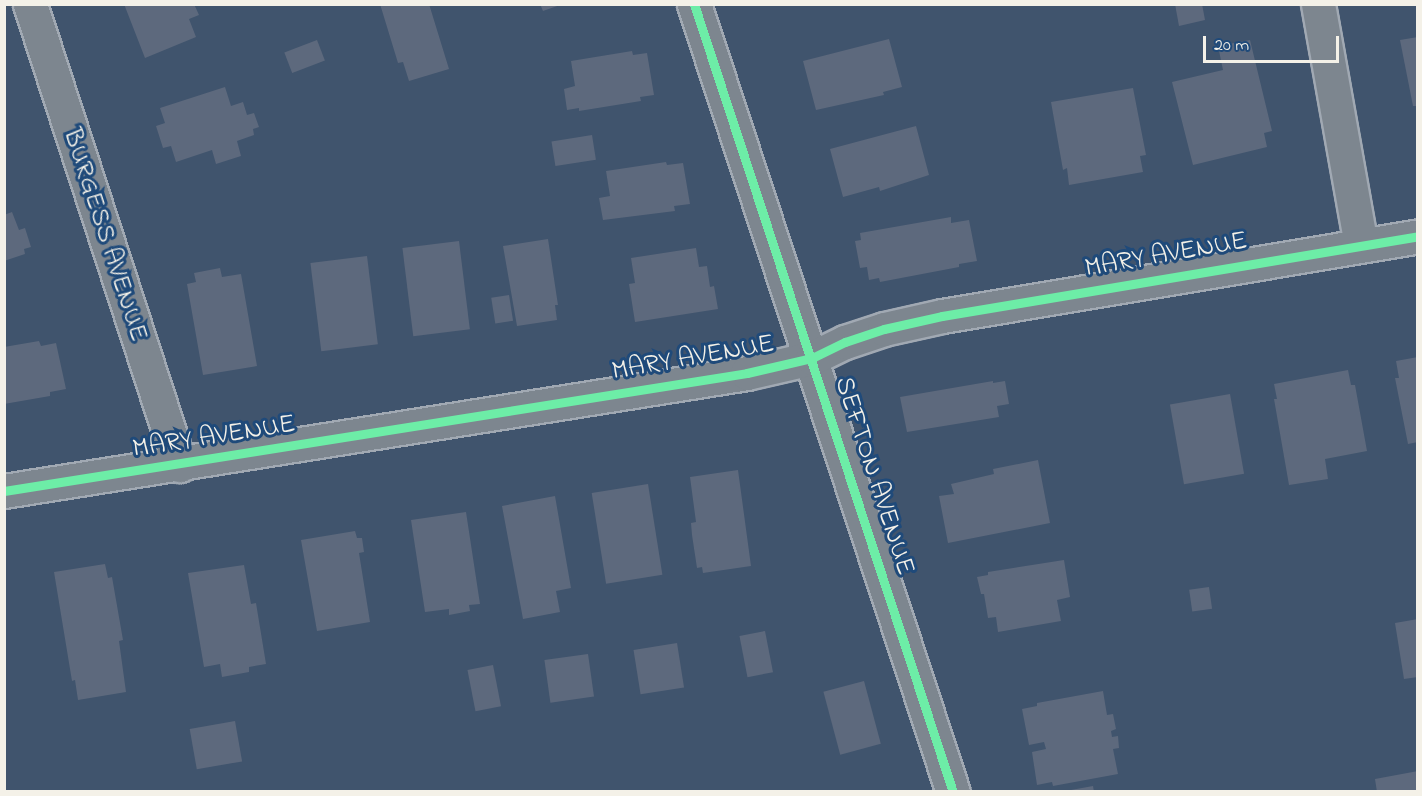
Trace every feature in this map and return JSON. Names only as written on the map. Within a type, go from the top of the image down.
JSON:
[{"type":"street","name":"BURGESS AVENUE","points":[[30,4],[180,465]]},
{"type":"street","name":"SEFTON AVENUE","points":[[694,4],[953,792]]},
{"type":"street","points":[[1318,4],[1361,245]]},
{"type":"street","name":"MARY AVENUE","points":[[4,491],[180,465],[747,373],[812,358],[884,329],[942,316],[1418,236]]},
{"type":"building","points":[[124,4],[194,4],[199,15],[189,19],[196,37],[145,58]]},
{"type":"building","points":[[380,4],[429,4],[449,69],[409,81],[403,62],[398,63]]},
{"type":"building","points":[[540,4],[560,4],[560,5],[543,11]]},
{"type":"building","points":[[1175,4],[1202,4],[1205,20],[1179,26]]},
{"type":"building","points":[[1418,37],[1418,106],[1413,106],[1400,40]]},
{"type":"building","points":[[889,39],[902,87],[883,92],[884,95],[816,110],[803,61]]},
{"type":"building","points":[[317,40],[325,61],[292,73],[284,53]]},
{"type":"building","points":[[1250,40],[1272,131],[1264,133],[1267,147],[1193,165],[1172,82],[1223,70],[1218,46]]},
{"type":"building","points":[[632,51],[633,55],[647,53],[654,95],[640,97],[641,101],[579,111],[579,108],[567,110],[564,89],[575,86],[571,61]]},
{"type":"building","points":[[225,87],[231,106],[243,102],[247,115],[254,113],[259,127],[253,129],[254,135],[237,141],[241,156],[216,164],[212,150],[176,162],[171,146],[163,148],[156,126],[165,123],[160,108]]},
{"type":"building","points":[[1133,88],[1146,155],[1140,156],[1143,172],[1069,185],[1067,168],[1063,170],[1051,102]]},
{"type":"building","points":[[916,126],[929,175],[880,191],[879,187],[843,197],[830,149]]},
{"type":"building","points":[[592,135],[596,160],[555,166],[552,141]]},
{"type":"building","points":[[666,162],[667,165],[683,163],[690,204],[674,206],[675,211],[603,220],[599,198],[610,196],[606,171]]},
{"type":"building","points":[[12,212],[19,230],[25,228],[31,247],[24,249],[25,254],[4,261],[4,215]]},
{"type":"building","points":[[951,217],[951,223],[969,220],[977,261],[959,264],[959,267],[880,282],[879,278],[869,280],[867,267],[860,268],[855,241],[861,240],[860,233]]},
{"type":"building","points":[[548,239],[558,305],[555,305],[557,320],[517,326],[503,246]]},
{"type":"building","points":[[459,241],[470,329],[413,336],[402,248]]},
{"type":"building","points":[[696,248],[699,267],[707,266],[710,287],[714,286],[718,309],[635,322],[629,284],[635,283],[631,258]]},
{"type":"building","points":[[367,256],[378,344],[321,351],[310,263]]},
{"type":"building","points":[[220,268],[222,277],[241,274],[257,366],[203,375],[187,284],[196,282],[194,273]]},
{"type":"building","points":[[509,295],[513,321],[495,323],[491,298]]},
{"type":"building","points":[[39,341],[41,346],[56,343],[66,389],[50,392],[50,396],[4,404],[4,347]]},
{"type":"building","points":[[1418,357],[1418,442],[1408,444],[1395,378],[1399,378],[1396,361]]},
{"type":"building","points":[[1348,370],[1351,385],[1355,385],[1367,451],[1325,459],[1328,479],[1289,485],[1274,399],[1277,399],[1274,384]]},
{"type":"building","points":[[993,381],[993,383],[1005,381],[1009,404],[997,406],[999,417],[907,432],[900,397]]},
{"type":"building","points":[[1230,394],[1244,474],[1184,484],[1170,405]]},
{"type":"building","points":[[1038,460],[1050,523],[948,543],[939,496],[954,494],[951,484],[994,474],[993,469]]},
{"type":"building","points":[[738,470],[751,566],[703,573],[702,567],[697,568],[692,535],[691,523],[696,522],[690,477]]},
{"type":"building","points":[[648,484],[662,575],[606,584],[592,493]]},
{"type":"building","points":[[555,496],[571,588],[556,591],[560,612],[523,619],[502,506]]},
{"type":"building","points":[[466,512],[480,604],[469,605],[470,611],[449,615],[449,609],[425,612],[411,520]]},
{"type":"building","points":[[355,531],[357,538],[362,538],[364,552],[359,553],[370,622],[317,631],[301,540]]},
{"type":"building","points":[[1064,560],[1070,597],[1057,600],[1061,621],[998,632],[996,617],[988,618],[984,594],[981,594],[977,577],[988,575],[988,572]]},
{"type":"building","points":[[105,564],[108,578],[112,577],[123,640],[119,641],[126,692],[78,700],[75,680],[72,681],[54,572]]},
{"type":"building","points":[[244,565],[251,604],[256,603],[266,664],[249,667],[249,672],[222,677],[220,664],[204,667],[188,573]]},
{"type":"building","points":[[1209,587],[1212,609],[1192,612],[1189,590]]},
{"type":"building","points":[[1418,619],[1418,677],[1404,679],[1395,623]]},
{"type":"building","points":[[765,631],[773,672],[747,677],[739,636]]},
{"type":"building","points":[[677,643],[684,687],[641,694],[634,650]]},
{"type":"building","points":[[588,654],[594,697],[550,703],[544,660]]},
{"type":"building","points":[[493,665],[501,706],[475,711],[467,670]]},
{"type":"building","points":[[864,681],[881,744],[840,755],[823,692]]},
{"type":"building","points":[[1103,691],[1107,715],[1113,714],[1116,729],[1111,731],[1112,737],[1118,736],[1119,748],[1113,749],[1118,774],[1053,786],[1052,782],[1037,785],[1032,752],[1046,749],[1044,742],[1029,745],[1022,709],[1037,706],[1037,703]]},
{"type":"building","points":[[235,721],[242,761],[197,769],[190,729]]},
{"type":"building","points":[[1418,771],[1418,792],[1377,792],[1375,779]]},
{"type":"building","points":[[1093,786],[1094,792],[1071,792],[1071,790]]},
{"type":"cycle path","points":[[694,4],[953,792]]},
{"type":"cycle path","points":[[4,491],[747,373],[812,358],[845,342],[884,329],[942,316],[1418,236]]}]
